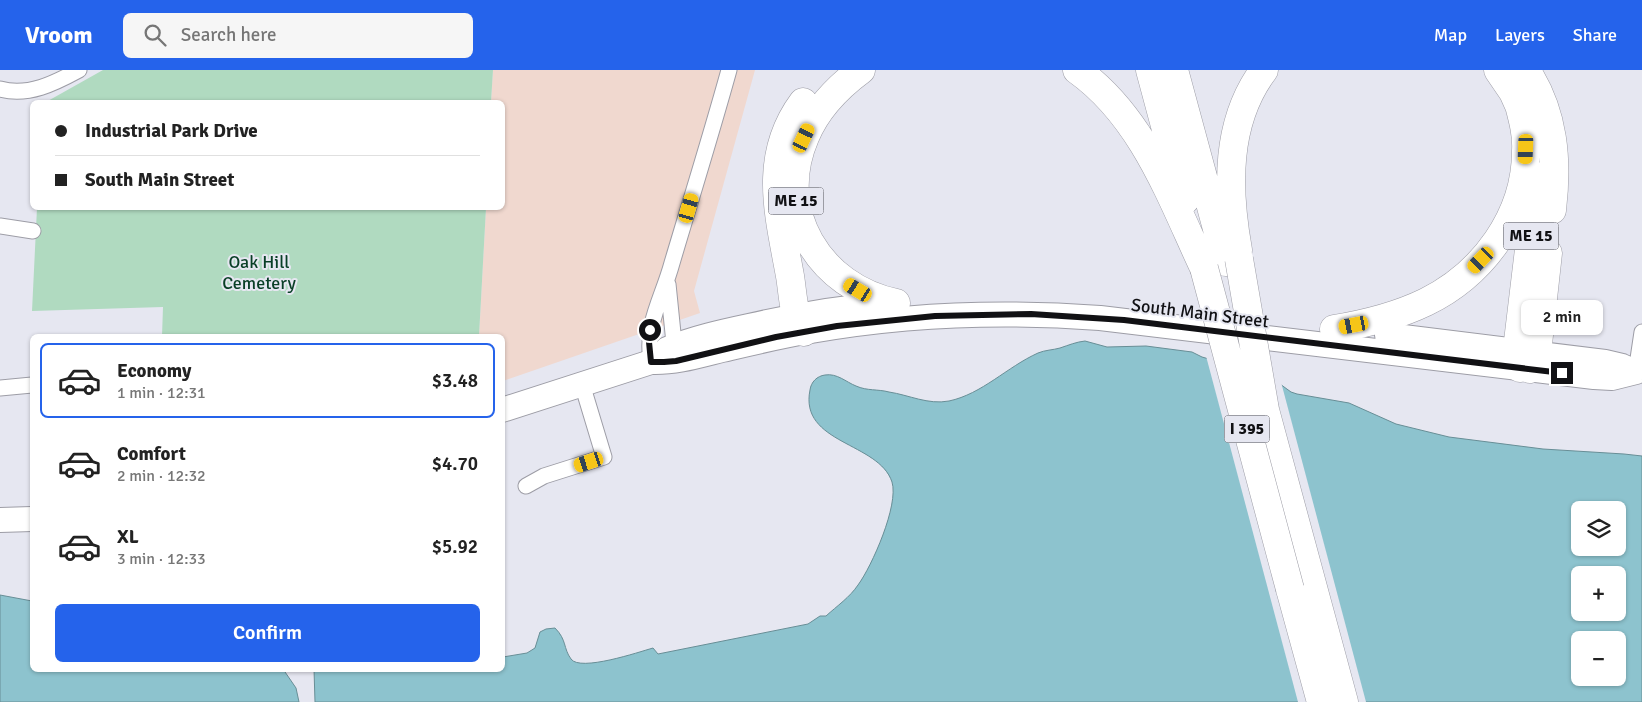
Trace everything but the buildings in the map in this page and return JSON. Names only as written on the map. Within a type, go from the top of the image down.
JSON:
[{"type":"highway","points":[[807,323],[777,203],[776,180],[778,158],[795,114],[817,86],[833,70]]},
{"type":"highway","name":"ME 15","points":[[861,70],[822,107],[804,138],[796,174],[798,215],[815,252],[833,271],[867,294],[896,303]]},
{"type":"highway","points":[[1077,70],[1105,94],[1135,131],[1159,173],[1223,263]]},
{"type":"highway","name":"I 395","points":[[1150,70],[1223,263],[1266,410],[1344,702]]},
{"type":"highway","name":"I 395","points":[[1174,70],[1223,263],[1321,702]]},
{"type":"highway","points":[[1223,263],[1231,200],[1232,156],[1242,112],[1254,85],[1264,70]]},
{"type":"highway","name":"ME 15","points":[[1498,70],[1506,80],[1519,106],[1532,142],[1536,171],[1526,360]]},
{"type":"highway","points":[[1526,70],[1537,89],[1548,115],[1555,158],[1553,202],[1526,360]]},
{"type":"highway","points":[[1334,329],[1383,317],[1426,302],[1458,282],[1490,250],[1511,218],[1524,177],[1526,149],[1519,106]]},
{"type":"highway","points":[[798,215],[807,323]]},
{"type":"main road","name":"South Main Street","points":[[807,323],[896,303],[980,298],[1075,300],[1125,304],[1334,329],[1526,360],[1604,378],[1619,377],[1639,372]]},
{"type":"main road","name":"South Main Street","points":[[505,409],[651,362],[662,352],[676,354],[712,334],[807,323],[926,317],[1007,314],[1055,315],[1124,320],[1526,360]]},
{"type":"main road","points":[[0,520],[30,519]]},
{"type":"street","points":[[0,89],[6,91],[38,90],[79,70]]},
{"type":"street","points":[[651,362],[649,342],[654,314],[668,280],[729,70]]},
{"type":"street","points":[[0,226],[33,231]]},
{"type":"street","points":[[668,280],[676,354]]},
{"type":"street","points":[[1639,372],[1642,332]]},
{"type":"street","points":[[526,486],[544,476],[604,457],[582,384]]},
{"type":"street","points":[[0,388],[30,385]]},
{"type":"shaded area","points":[[493,70],[755,70],[694,291],[700,313],[505,380],[505,334],[479,334],[486,210],[505,210],[505,100],[491,100]]},
{"type":"green space","points":[[103,70],[493,70],[491,100],[50,100]]},
{"type":"green space","name":"Oak Hill Cemetery","points":[[37,210],[486,210],[479,334],[162,334],[163,307],[32,311]]},
{"type":"water","points":[[1085,341],[1107,347],[1146,346],[1192,352],[1202,357],[1247,370],[1280,384],[1297,394],[1349,403],[1396,424],[1449,437],[1543,449],[1642,456],[1642,702],[315,702],[314,672],[505,672],[505,657],[527,653],[535,648],[540,632],[546,629],[555,628],[561,636],[571,659],[586,663],[610,660],[653,648],[658,654],[808,624],[820,616],[826,616],[851,594],[864,576],[883,535],[892,505],[893,492],[892,482],[884,469],[872,458],[828,432],[816,422],[810,408],[810,390],[815,380],[822,376],[834,375],[864,389],[885,391],[926,401],[949,401],[972,393],[1038,353]]},
{"type":"water","points":[[0,595],[30,601],[30,672],[285,672],[296,688],[299,702],[0,702]]},
{"type":"pier","points":[[1206,356],[1248,367],[1281,382],[1366,702],[1298,702]]},
{"type":"route","points":[[650,330],[651,362],[664,362],[676,361],[791,334],[886,320],[958,315],[1055,315],[1137,322],[1562,373]]}]
